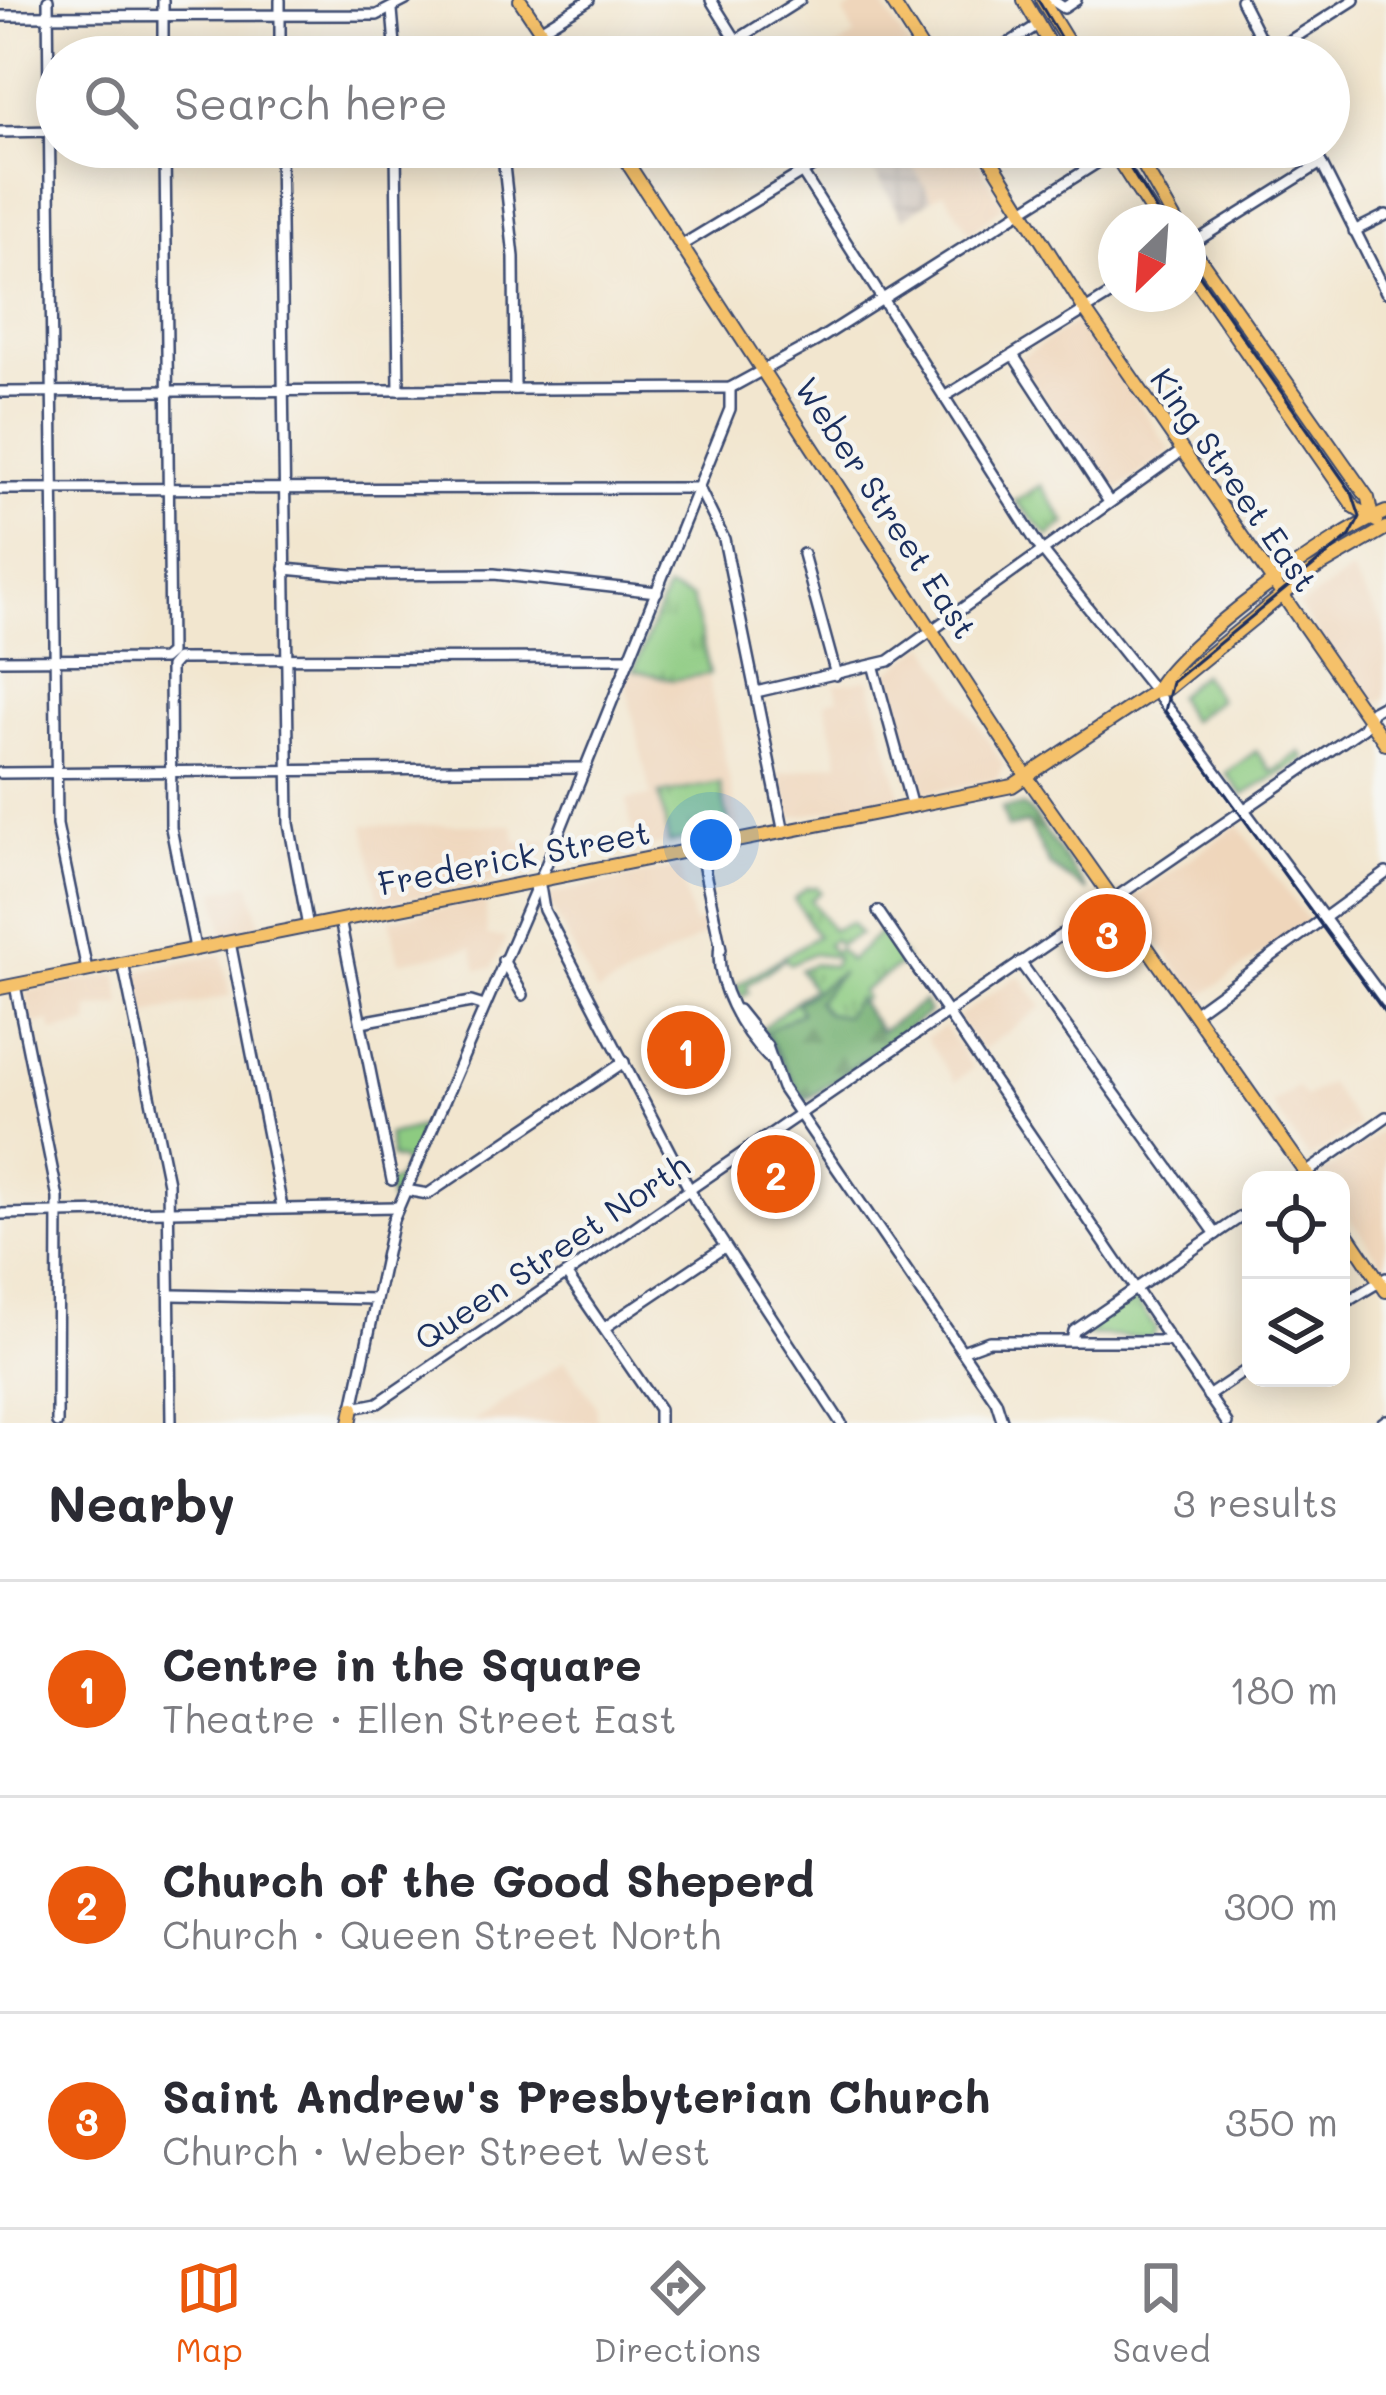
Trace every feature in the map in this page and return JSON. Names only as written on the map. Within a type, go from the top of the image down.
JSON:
[{"type":"main road","points":[[520,0],[544,36]]},
{"type":"main road","points":[[891,0],[914,36]]},
{"type":"main road","points":[[1024,0],[1045,36]]},
{"type":"main road","points":[[1042,0],[1064,36]]},
{"type":"main road","name":"Weber Street East","points":[[631,168],[1029,780],[1195,1012],[1299,1171]]},
{"type":"main road","name":"King Street East","points":[[996,168],[1084,310],[1386,744]]},
{"type":"main road","points":[[1126,168],[1147,204]]},
{"type":"main road","points":[[1145,168],[1166,204]]},
{"type":"main road","points":[[1206,267],[1385,529]]},
{"type":"main road","points":[[1206,294],[1355,508],[1379,515]]},
{"type":"main road","points":[[1353,524],[1355,508]]},
{"type":"main road","name":"Frederick Street","points":[[1154,692],[1191,651],[1273,583],[1353,524],[1379,515]]},
{"type":"main road","name":"Frederick Street","points":[[0,988],[912,808],[1029,780],[1198,666],[1282,596],[1385,529]]},
{"type":"main road","points":[[1350,1237],[1384,1283]]},
{"type":"street","points":[[48,0],[49,36]]},
{"type":"street","points":[[163,0],[164,36]]},
{"type":"street","points":[[280,0],[280,36]]},
{"type":"street","points":[[0,16],[377,15],[406,0]]},
{"type":"street","points":[[540,30],[589,0]]},
{"type":"street","points":[[711,0],[734,36]]},
{"type":"street","points":[[742,36],[800,0]]},
{"type":"street","points":[[1052,0],[1064,8],[1076,0]]},
{"type":"street","points":[[1240,0],[1257,36]]},
{"type":"street","points":[[1298,36],[1354,0]]},
{"type":"street","points":[[392,10],[394,36]]},
{"type":"street","points":[[1020,36],[1038,25]]},
{"type":"street","points":[[0,132],[36,132]]},
{"type":"street","points":[[53,168],[55,772],[61,850],[87,970]]},
{"type":"street","points":[[165,168],[171,829],[195,948]]},
{"type":"street","points":[[280,168],[287,770],[290,831],[308,927]]},
{"type":"street","points":[[396,168],[399,390]]},
{"type":"street","points":[[504,168],[514,257],[515,389]]},
{"type":"street","points":[[799,168],[1043,551],[1243,807],[1386,1002]]},
{"type":"street","points":[[682,245],[810,168]]},
{"type":"street","points":[[0,392],[730,388],[881,300],[1087,168]]},
{"type":"street","points":[[1206,233],[1313,168]]},
{"type":"street","points":[[1323,168],[1386,292]]},
{"type":"street","points":[[1354,230],[1386,215]]},
{"type":"street","points":[[944,397],[1098,302]]},
{"type":"street","points":[[1013,355],[1109,502]]},
{"type":"street","points":[[351,1416],[398,1207],[657,592],[730,409],[730,388]]},
{"type":"street","points":[[756,692],[874,668],[1182,452]]},
{"type":"street","points":[[0,489],[699,488]]},
{"type":"street","points":[[699,488],[724,539],[784,832]]},
{"type":"street","points":[[803,554],[836,675]]},
{"type":"street","points":[[285,569],[350,575],[494,574],[657,592]]},
{"type":"street","points":[[0,660],[630,658]]},
{"type":"street","points":[[874,668],[912,808]]},
{"type":"street","name":"Queen Street North","points":[[351,1416],[378,1403],[691,1191],[1386,704]]},
{"type":"street","points":[[0,773],[584,768]]},
{"type":"street","points":[[700,849],[720,945],[721,973],[750,1036],[770,1058],[801,1115],[996,1400],[1003,1423]]},
{"type":"street","points":[[1195,1012],[1386,872]]},
{"type":"street","points":[[539,880],[544,910],[691,1191],[841,1423]]},
{"type":"street","points":[[523,911],[536,906],[544,910]]},
{"type":"street","points":[[878,910],[1227,1423]]},
{"type":"street","points":[[340,920],[392,1180]]},
{"type":"street","points":[[230,942],[282,1207]]},
{"type":"street","points":[[503,960],[523,994]]},
{"type":"street","points":[[1020,962],[1216,1234]]},
{"type":"street","points":[[123,963],[171,1211],[171,1423]]},
{"type":"street","points":[[15,985],[58,1214],[57,1423]]},
{"type":"street","points":[[361,1022],[471,1001],[484,1006]]},
{"type":"street","points":[[405,1190],[428,1194],[624,1062]]},
{"type":"street","points":[[1313,1171],[1386,1117]]},
{"type":"street","points":[[0,1214],[398,1207]]},
{"type":"street","points":[[1072,1340],[1074,1331],[1242,1216]]},
{"type":"street","points":[[604,1328],[723,1247]]},
{"type":"street","points":[[567,1275],[659,1409],[659,1423]]},
{"type":"street","points":[[1350,1300],[1384,1283]]},
{"type":"street","points":[[172,1295],[375,1298]]},
{"type":"street","points":[[962,1351],[989,1341],[1170,1341]]},
{"type":"street","points":[[1208,1396],[1242,1372]]},
{"type":"shaded area","points":[[864,0],[879,0],[902,36],[855,36],[844,13]]},
{"type":"shaded area","points":[[873,168],[914,168],[932,199],[903,219]]},
{"type":"shaded area","points":[[914,168],[982,168],[1003,206],[970,233],[944,192],[932,199]]},
{"type":"shaded area","points":[[1081,319],[1171,451],[1108,497],[1019,359]]},
{"type":"shaded area","points":[[1351,571],[1386,629],[1386,697],[1372,705],[1359,696],[1299,607]]},
{"type":"shaded area","points":[[667,589],[692,598],[740,832],[636,849],[626,800],[651,796],[626,685]]},
{"type":"shaded area","points":[[927,645],[1003,764],[997,779],[922,794],[912,789],[883,676]]},
{"type":"shaded area","points":[[869,679],[901,797],[788,818],[779,774],[839,762],[825,702],[838,698],[835,684]]},
{"type":"shaded area","points":[[364,825],[513,825],[517,842],[549,840],[527,874],[380,904]]},
{"type":"shaded area","points":[[1238,825],[1309,922],[1198,998],[1130,901]]},
{"type":"shaded area","points":[[679,867],[693,924],[704,919],[704,935],[597,993],[548,901],[551,894]]},
{"type":"shaded area","points":[[250,883],[261,928],[224,937],[216,891]]},
{"type":"shaded area","points":[[486,900],[487,936],[506,938],[492,968],[477,970],[472,948],[399,962],[390,919]]},
{"type":"shaded area","points":[[222,954],[230,996],[144,1015],[135,972]]},
{"type":"shaded area","points":[[117,974],[122,1005],[88,1009],[90,1024],[52,1032],[50,1021],[32,1025],[26,991]]},
{"type":"shaded area","points":[[1019,975],[1042,1007],[981,1051],[957,1017]]},
{"type":"shaded area","points":[[944,1026],[973,1068],[955,1082],[926,1038]]},
{"type":"shaded area","points":[[1329,1083],[1358,1126],[1309,1159],[1272,1104],[1297,1087],[1305,1097]]},
{"type":"shaded area","points":[[1386,1128],[1386,1269],[1350,1219],[1350,1171],[1327,1171]]},
{"type":"shaded area","points":[[565,1360],[596,1405],[596,1420],[608,1423],[472,1423]]},
{"type":"green space","points":[[1041,485],[1066,523],[1049,536],[1015,501]]},
{"type":"green space","points":[[667,589],[692,598],[710,674],[672,680],[634,670]]},
{"type":"green space","points":[[1202,674],[1219,700],[1190,721],[1176,696]]},
{"type":"green space","points":[[1256,751],[1272,772],[1300,752],[1305,759],[1243,795],[1226,773]]},
{"type":"green space","points":[[720,783],[730,830],[669,843],[659,794]]},
{"type":"green space","points":[[1023,806],[1088,892],[1050,866],[1028,823],[1008,828],[1002,808]]},
{"type":"green space","points":[[817,887],[821,892],[811,900],[832,930],[851,923],[860,934],[839,945],[834,939],[827,944],[833,952],[839,949],[849,961],[884,929],[906,961],[861,992],[865,998],[860,1002],[891,1045],[804,1102],[761,1029],[812,988],[800,970],[813,964],[833,966],[836,957],[811,954],[790,964],[785,959],[746,986],[749,992],[742,997],[736,986],[817,936],[794,899],[806,888]]},
{"type":"green space","points":[[842,972],[817,1001],[826,1013],[845,1016],[857,998],[880,1032],[924,1001],[929,1013],[809,1098],[800,1092],[766,1032],[801,1012],[797,1003]]},
{"type":"green space","points":[[425,1126],[398,1198],[391,1203],[387,1183],[396,1181],[404,1168],[403,1161],[392,1158],[388,1135]]},
{"type":"green space","points":[[1133,1296],[1156,1329],[1152,1338],[1078,1335]]},
{"type":"tram line","points":[[1038,0],[1059,36]]},
{"type":"tram line","points":[[1130,168],[1152,204]]},
{"type":"tram line","points":[[1206,285],[1352,493],[1360,517],[1350,536],[1172,682],[1165,711],[1386,1014]]},
{"type":"place","name":"Saint Andrew's Presbyterian Church","points":[[1107,933]]},
{"type":"place","name":"Centre in the Square","points":[[686,1050]]},
{"type":"place","name":"Church of the Good Sheperd","points":[[776,1174]]}]
